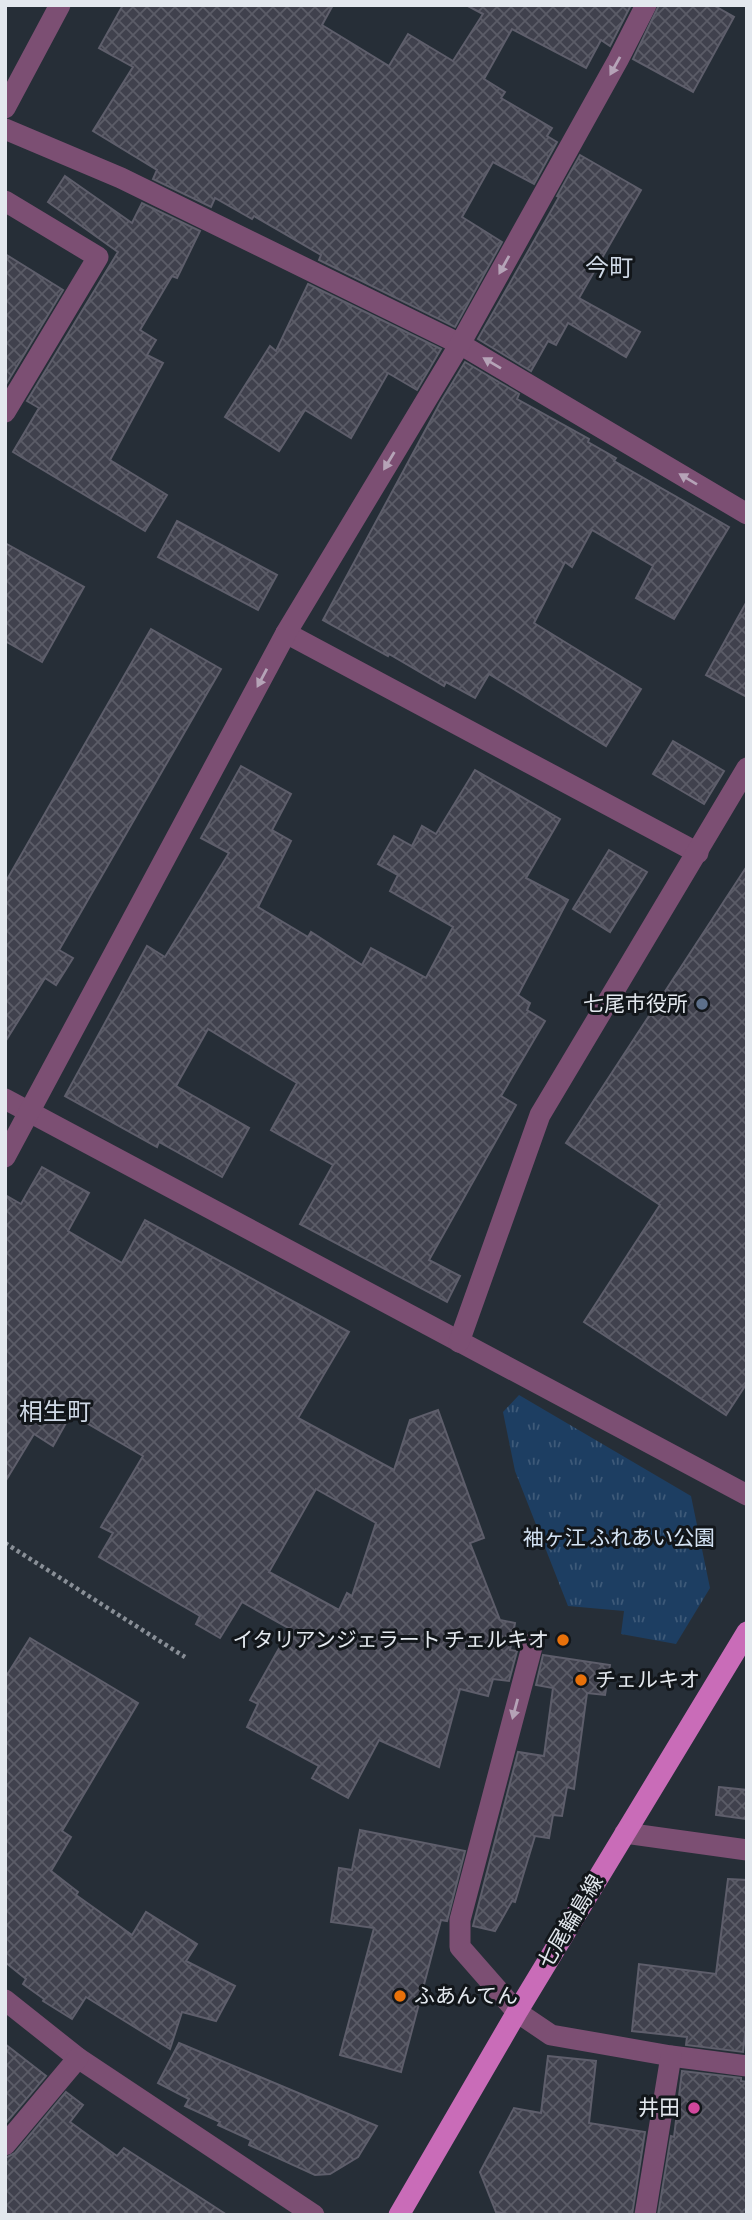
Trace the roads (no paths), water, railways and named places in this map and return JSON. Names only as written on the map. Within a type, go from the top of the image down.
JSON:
[{"type":"main road","name":"七尾輪島線","points":[[399,2215],[516,2012],[747,1632]]},
{"type":"street","points":[[5,108],[60,5]]},
{"type":"street","points":[[5,1157],[286,633],[460,344],[646,5]]},
{"type":"street","points":[[5,129],[121,178],[460,344],[747,514]]},
{"type":"street","points":[[5,201],[98,257],[5,412]]},
{"type":"street","points":[[286,633],[698,853]]},
{"type":"street","points":[[459,1342],[540,1115],[747,768]]},
{"type":"street","points":[[5,1099],[747,1494]]},
{"type":"street","points":[[533,1643],[460,1920],[460,1947],[516,2012],[551,2035],[747,2066]]},
{"type":"street","points":[[625,1833],[747,1850]]},
{"type":"street","points":[[5,2000],[78,2058],[314,2215]]},
{"type":"street","points":[[645,2215],[671,2056]]},
{"type":"street","points":[[5,2145],[78,2058]]},
{"type":"place","name":"七尾市役所","points":[[702,1004]]},
{"type":"place","name":"イタリアンジェラート チェルキオ","points":[[563,1640]]},
{"type":"place","name":"チェルキオ","points":[[581,1680]]},
{"type":"place","name":"ふあんてん","points":[[400,1996]]},
{"type":"place","name":"井田","points":[[694,2108]]},
{"type":"district","name":"今町","points":[[609,268]]},
{"type":"district","name":"相生町","points":[[55,1412]]},
{"type":"park label","name":"袖ヶ江 ふれあい公園","points":[[619,1538]]}]
